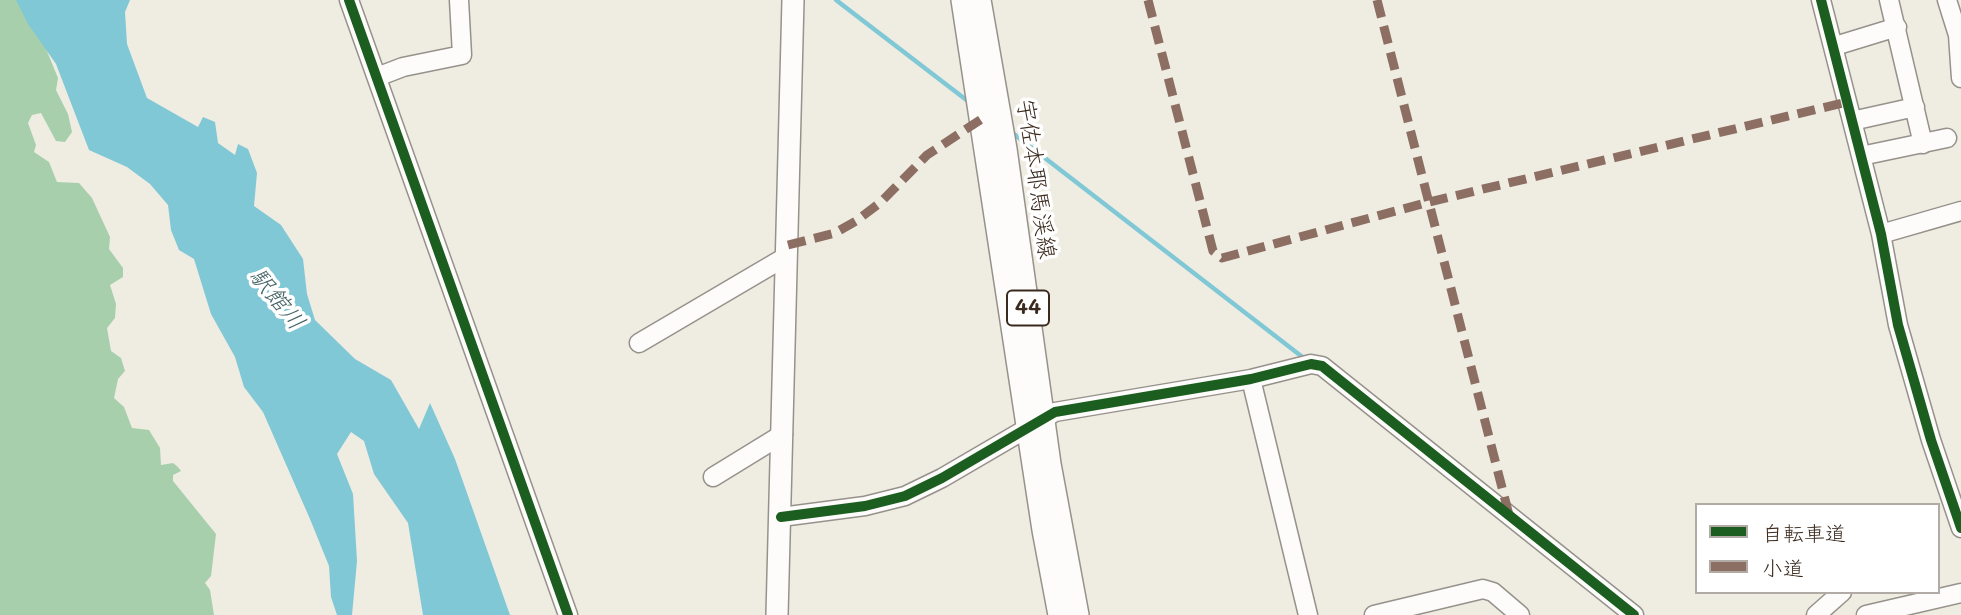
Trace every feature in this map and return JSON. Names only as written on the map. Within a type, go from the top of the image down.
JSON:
[{"type":"main road","points":[[777,615],[793,0]]},
{"type":"main road","name":"宇佐本耶馬渓線","points":[[962,0],[1035,423],[1077,615]]},
{"type":"main road","name":"宇佐本耶馬渓線","points":[[980,0],[1006,149],[1035,423],[1059,615]]},
{"type":"street","points":[[349,0],[568,615]]},
{"type":"street","points":[[377,77],[403,67],[462,55],[459,0]]},
{"type":"street","points":[[1821,0],[1835,46],[1881,234],[1898,325],[1950,503],[1961,528]]},
{"type":"street","points":[[1889,0],[1923,144]]},
{"type":"street","points":[[1947,0],[1958,35],[1961,78]]},
{"type":"street","points":[[1835,46],[1897,27]]},
{"type":"street","points":[[1852,121],[1915,107]]},
{"type":"street","points":[[1861,156],[1947,138]]},
{"type":"street","points":[[1881,234],[1961,211]]},
{"type":"street","points":[[639,343],[788,256]]},
{"type":"street","points":[[781,517],[865,506],[905,496],[942,478],[1035,423],[1070,408],[1251,379],[1311,364],[1322,366],[1634,615]]},
{"type":"street","points":[[1251,379],[1308,615]]},
{"type":"street","points":[[713,477],[783,434]]},
{"type":"street","points":[[1374,615],[1483,589],[1493,592],[1520,615]]},
{"type":"street","points":[[1866,615],[1961,593]]},
{"type":"street","points":[[1816,615],[1840,594]]},
{"type":"green space","points":[[0,0],[26,0],[58,78],[56,90],[68,114],[72,132],[65,142],[56,141],[41,113],[32,115],[28,123],[36,145],[34,152],[49,162],[57,182],[79,183],[92,198],[110,237],[109,249],[123,268],[123,277],[110,285],[116,304],[115,318],[107,328],[111,351],[121,358],[125,371],[118,379],[114,398],[124,407],[132,428],[149,430],[160,448],[161,465],[173,463],[181,471],[173,475],[173,481],[216,534],[211,576],[205,583],[210,590],[214,615],[0,615]]},
{"type":"water","name":"駅館川","points":[[16,0],[130,0],[125,12],[127,44],[147,98],[198,127],[203,117],[215,122],[218,143],[235,155],[238,144],[248,149],[257,173],[254,206],[281,225],[303,259],[307,294],[315,320],[355,359],[391,380],[419,429],[430,403],[455,459],[510,615],[423,615],[408,523],[374,474],[364,441],[351,432],[337,454],[353,494],[357,561],[352,615],[337,615],[331,597],[329,566],[310,519],[263,412],[244,387],[235,357],[211,314],[194,259],[179,250],[171,230],[168,205],[150,184],[127,167],[89,150],[56,64],[28,24]]},
{"type":"waterway","points":[[836,0],[969,102]]},
{"type":"waterway","points":[[1010,131],[1305,359]]},
{"type":"marked path","points":[[1148,0],[1213,251],[1222,258],[1429,202],[1847,102]]},
{"type":"marked path","points":[[1377,0],[1509,515]]},
{"type":"marked path","points":[[788,245],[835,233],[856,221],[881,202],[927,155],[983,118]]},
{"type":"cycle path","points":[[349,0],[568,615]]},
{"type":"cycle path","points":[[1821,0],[1881,234],[1898,325],[1931,440],[1961,528]]},
{"type":"cycle path","points":[[781,517],[865,506],[905,496],[942,478],[1055,412],[1251,379],[1311,364],[1322,366],[1634,615]]}]
